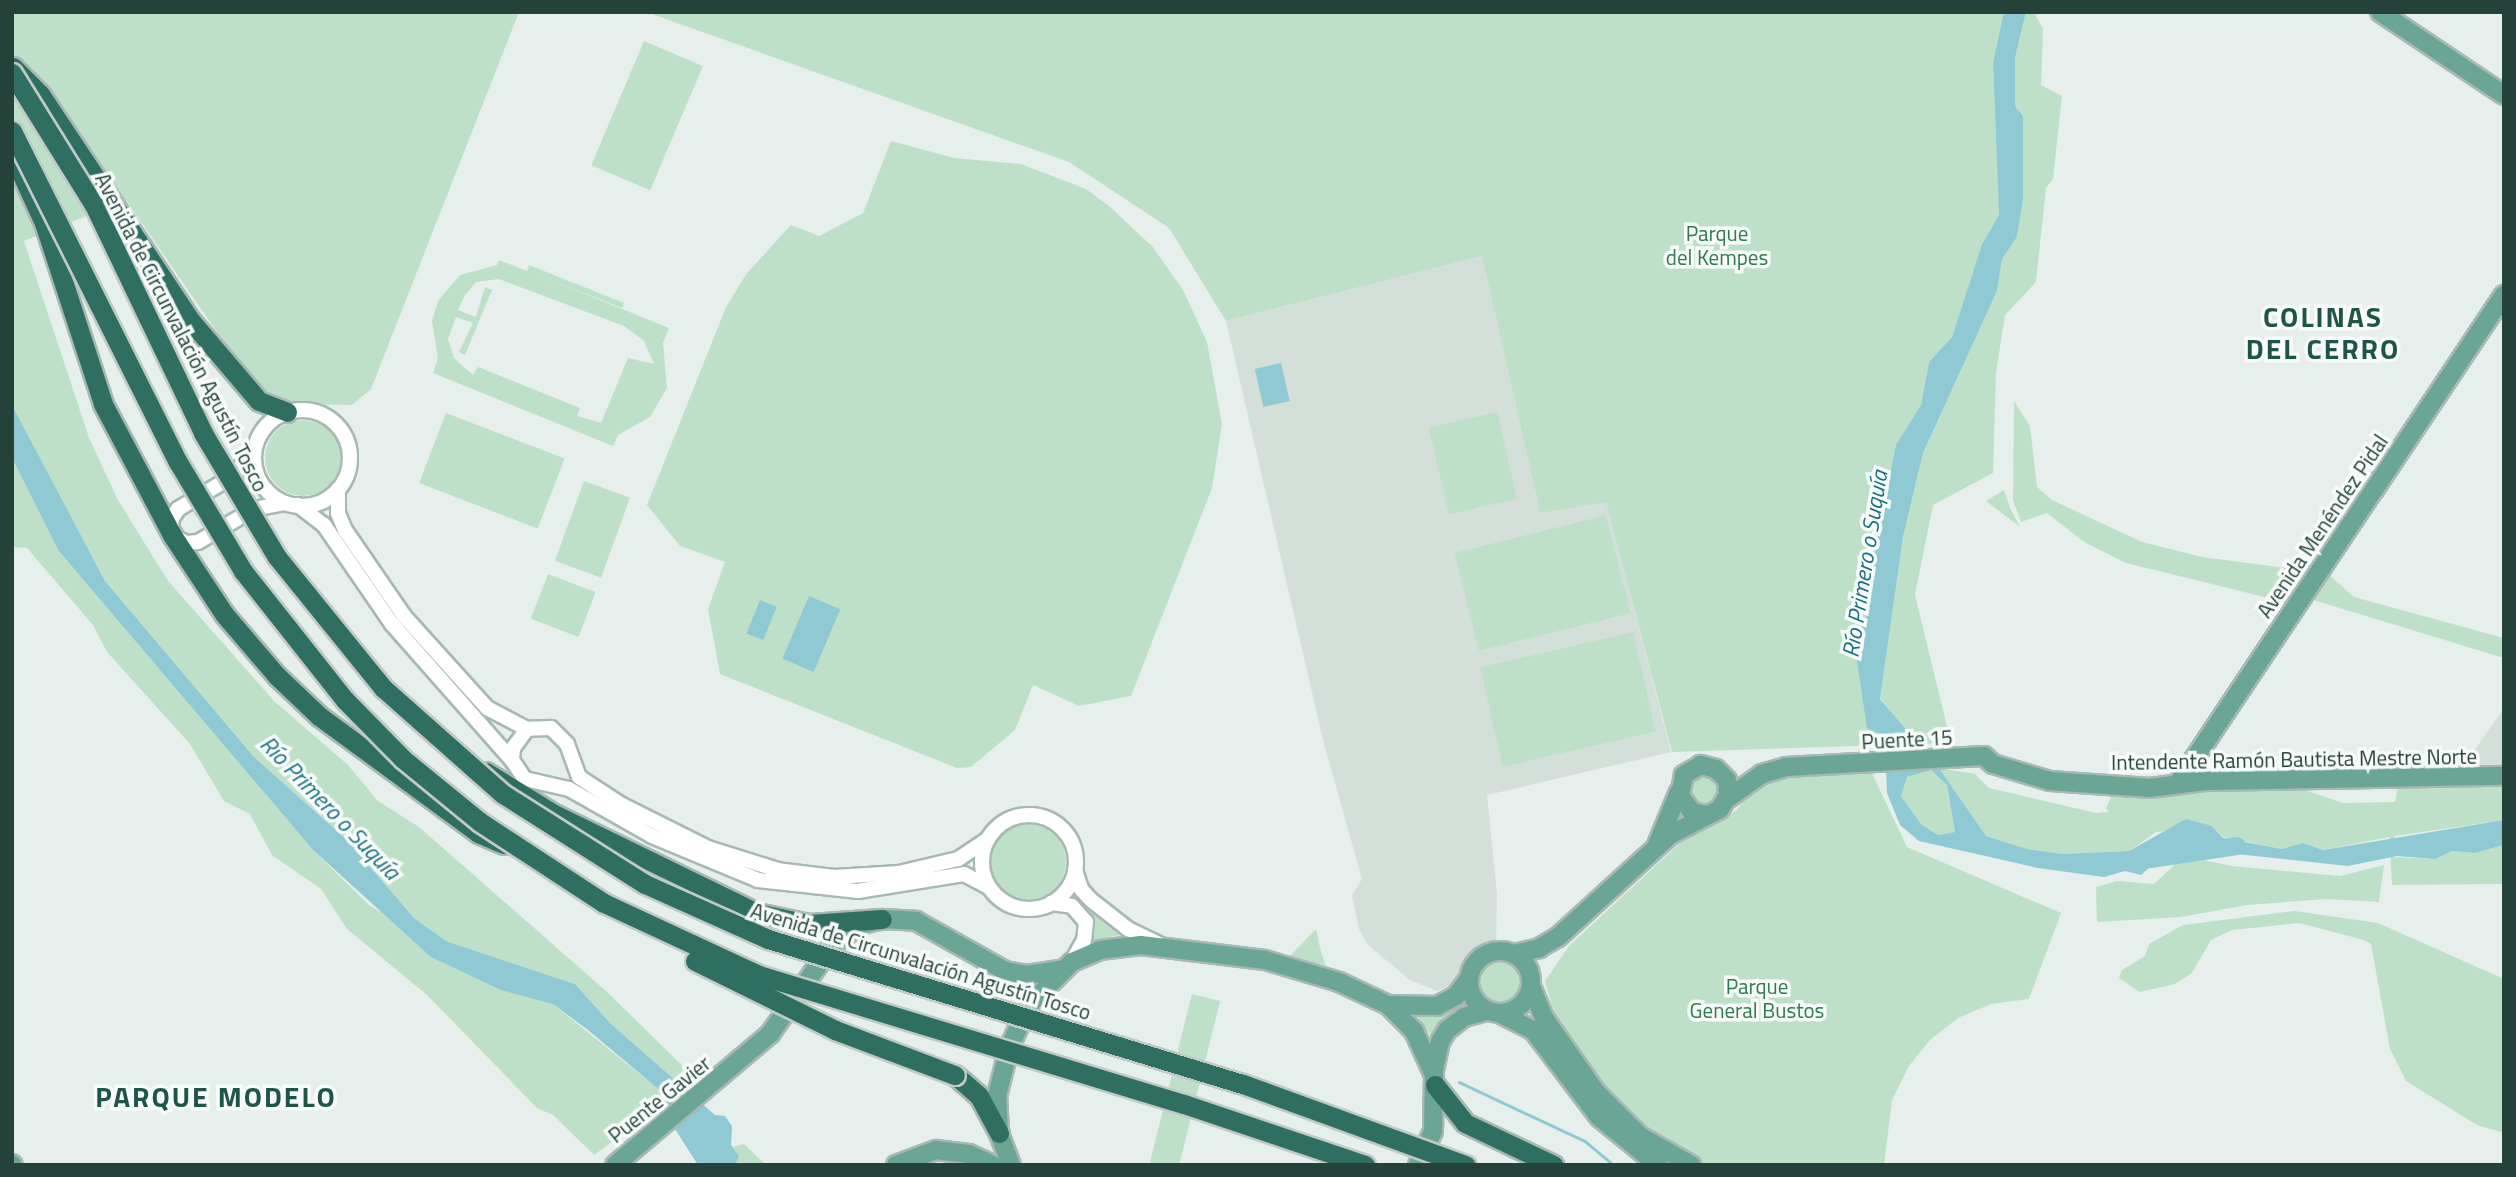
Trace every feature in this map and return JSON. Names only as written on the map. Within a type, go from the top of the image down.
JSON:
[{"type":"highway","points":[[12,66],[40,94],[159,277],[215,351],[259,401],[287,412]]},
{"type":"highway","name":"Avenida de Circunvalación Agustín Tosco","points":[[12,73],[94,205],[203,433],[265,539],[362,665],[454,755],[523,808],[610,865],[744,930],[840,963],[1243,1084],[1466,1165]]},
{"type":"highway","points":[[12,131],[178,463],[262,599],[323,677],[387,744],[454,802],[564,880],[662,934],[769,978],[1195,1107],[1365,1165]]},
{"type":"highway","points":[[12,153],[44,223],[99,393],[138,474],[172,535],[216,601],[264,662],[327,722],[478,833],[521,852]]},
{"type":"highway","points":[[454,755],[564,819],[773,918],[809,924],[882,919]]},
{"type":"highway","points":[[564,880],[599,912],[760,995],[853,1038],[955,1075],[979,1096],[999,1133]]},
{"type":"highway","points":[[1434,1080],[1465,1123],[1553,1165]]},
{"type":"main road","points":[[2380,12],[2504,95]]},
{"type":"main road","name":"Avenida Menéndez Pidal","points":[[2178,783],[2504,295]]},
{"type":"main road","name":"Intendente Ramón Bautista Mestre Norte","points":[[1965,758],[1984,756],[2026,775],[2076,784],[2161,788],[2178,783],[2504,776]]},
{"type":"main road","name":"Puente 15","points":[[1762,774],[1801,766],[1965,758]]},
{"type":"main road","points":[[1656,848],[1682,778],[1693,768],[1707,765],[1720,771],[1762,774]]},
{"type":"main road","points":[[1720,771],[1728,784],[1727,799]]},
{"type":"main road","points":[[1658,1165],[1599,1118],[1533,1030],[1494,1012],[1472,998],[1469,979],[1472,967],[1486,954],[1514,954],[1539,948],[1558,937],[1656,848],[1708,815],[1762,774]]},
{"type":"main road","points":[[1679,792],[1688,810],[1708,815]]},
{"type":"main road","points":[[882,919],[930,925],[1005,971],[1027,975],[1068,966],[1113,947],[1163,946],[1286,965],[1388,1005],[1437,1006],[1456,996],[1469,979]]},
{"type":"main road","name":"Puente Gavier","points":[[615,1165],[770,1034],[833,944],[863,924],[882,919]]},
{"type":"main road","points":[[1418,1165],[1433,1131],[1437,1050],[1447,1030],[1464,1017],[1521,1005],[1558,937]]},
{"type":"main road","points":[[1514,954],[1527,967],[1544,1018],[1596,1092],[1640,1136],[1691,1165]]},
{"type":"main road","points":[[1011,1165],[999,1133],[997,1096],[1009,1048],[1030,1005],[1068,966]]},
{"type":"main road","points":[[1388,1005],[1413,1031],[1434,1080]]},
{"type":"main road","points":[[903,1161],[952,1151],[993,1165]]},
{"type":"street","points":[[338,489],[324,500],[254,509],[198,542],[186,543],[172,535],[171,520],[178,509],[233,476],[255,448],[267,425],[287,412],[318,413],[344,433],[350,458],[338,489],[338,513],[345,530],[404,615],[487,708],[527,729]]},
{"type":"street","points":[[255,448],[259,481],[274,497],[294,504],[324,525],[392,624],[512,760],[525,779],[569,789],[703,861],[758,880],[858,891],[964,874],[1014,906],[1051,903],[1072,906],[1086,922],[1084,940],[1068,966]]},
{"type":"street","points":[[512,760],[514,742],[527,729],[539,726],[561,734],[579,777],[665,829],[778,870],[834,877],[899,873],[958,859],[1016,817],[1045,818],[1062,827],[1072,844],[1081,888],[1091,900],[1128,929],[1163,946]]},
{"type":"street","points":[[548,783],[559,777],[569,756]]},
{"type":"street","points":[[988,839],[983,858],[988,887]]},
{"type":"street","points":[[1051,903],[1067,890],[1075,869]]},
{"type":"shaded area","points":[[1482,256],[1540,513],[1606,501],[1671,752],[1487,795],[1497,895],[1496,944],[1483,945],[1461,980],[1437,991],[1410,980],[1368,945],[1359,929],[1352,895],[1362,879],[1324,744],[1226,321]]},
{"type":"shaded area","points":[[2504,708],[2504,771],[2459,772]]},
{"type":"green space","points":[[12,12],[519,12],[371,389],[352,405],[277,404],[230,351],[126,200],[24,241],[89,438],[118,500],[168,581],[274,701],[348,765],[378,801],[419,827],[606,991],[696,1079],[683,1087],[611,1024],[575,984],[446,941],[414,918],[347,840],[254,757],[105,581],[12,405]]},
{"type":"green space","name":"Parque del Kempes","points":[[646,12],[2004,12],[1993,62],[1999,215],[1982,244],[1952,337],[1929,362],[1921,405],[1896,446],[1876,542],[1868,613],[1854,641],[1885,745],[1672,752],[1606,502],[1540,513],[1482,256],[1226,321],[1169,228],[1069,162]]},
{"type":"green space","points":[[2026,12],[2034,12],[2043,29],[2041,85],[2062,96],[2053,179],[2046,188],[2036,282],[2005,315],[1996,373],[1993,473],[1933,505],[1915,595],[1951,743],[1917,744],[1880,698],[1903,537],[1923,453],[1997,291],[2002,259],[2017,237],[2023,200],[2023,116],[2015,106],[2015,58]]},
{"type":"green space","points":[[644,41],[703,66],[650,190],[591,165]]},
{"type":"green space","points":[[891,141],[954,158],[1021,164],[1086,189],[1109,206],[1152,246],[1183,290],[1207,342],[1222,424],[1212,488],[1131,696],[1079,706],[1033,685],[1015,730],[971,767],[957,768],[720,674],[708,609],[725,562],[680,546],[647,505],[726,307],[747,273],[791,225],[819,236],[863,213]]},
{"type":"green space","points":[[499,260],[527,271],[529,265],[624,303],[622,308],[538,275],[669,328],[663,343],[667,388],[650,417],[618,435],[613,446],[433,373],[438,358],[432,321],[438,301],[460,275],[497,265]],"holes":[[[499,279],[624,326],[644,341],[654,364],[628,358],[601,423],[577,416],[580,408],[478,367],[473,375],[454,358],[448,339],[456,317],[473,323],[459,352],[465,355],[492,290],[485,287],[476,317],[458,310],[465,295],[476,282]]]},
{"type":"green space","points":[[2014,401],[2030,426],[2037,487],[2052,500],[2142,542],[2202,557],[2308,571],[2285,602],[2126,563],[2084,542],[2047,513],[2021,522],[2013,500]]},
{"type":"green space","points":[[1497,412],[1517,499],[1449,514],[1429,428]]},
{"type":"green space","points":[[446,413],[565,459],[538,529],[419,483]]},
{"type":"green space","points":[[303,420],[317,423],[330,431],[338,444],[341,458],[338,472],[330,485],[317,493],[303,496],[289,493],[276,485],[268,472],[265,458],[268,444],[276,431],[289,423]]},
{"type":"green space","points":[[12,458],[58,550],[313,850],[370,906],[553,1004],[663,1093],[664,1104],[594,1155],[553,1115],[537,1108],[427,995],[347,929],[321,889],[272,855],[250,814],[224,801],[190,744],[107,652],[93,625],[27,548],[12,547]]},
{"type":"green space","points":[[584,481],[630,498],[601,578],[555,561]]},
{"type":"green space","points":[[2004,490],[2010,508],[2020,527],[1986,501]]},
{"type":"green space","points":[[1606,515],[1630,613],[1479,651],[1455,553]]},
{"type":"green space","points":[[2326,572],[2354,597],[2504,638],[2504,658],[2310,599]]},
{"type":"green space","points":[[548,574],[596,592],[578,637],[531,619]]},
{"type":"green space","points":[[1633,632],[1656,731],[1503,767],[1480,667]]},
{"type":"green space","points":[[1939,768],[1975,774],[1989,788],[2096,813],[2109,812],[2106,808],[2111,797],[2160,797],[2184,788],[2207,785],[2305,790],[2343,803],[2395,802],[2399,781],[2504,778],[2504,820],[2395,836],[2391,857],[2435,859],[2452,851],[2475,853],[2504,845],[2504,884],[2392,885],[2389,837],[2323,850],[2303,843],[2282,849],[2223,837],[2212,826],[2156,832],[2129,851],[2062,854],[2027,849],[1986,836]]},
{"type":"green space","name":"Parque General Bustos","points":[[1870,769],[1907,847],[2061,913],[2029,999],[1991,1004],[1958,1018],[1930,1040],[1909,1066],[1892,1100],[1884,1165],[1699,1165],[1628,1119],[1558,1030],[1545,981],[1569,946],[1681,842],[1737,810],[1751,789],[1772,776]]},
{"type":"green space","points":[[1931,770],[1947,785],[1955,832],[1938,835],[1921,824],[1901,796],[1907,777]]},
{"type":"green space","points":[[1703,775],[1714,779],[1718,790],[1714,801],[1703,805],[1692,801],[1688,790],[1692,779]]},
{"type":"green space","points":[[1028,824],[1042,827],[1055,835],[1063,848],[1066,862],[1063,876],[1055,889],[1042,897],[1028,900],[1014,897],[1001,889],[993,876],[990,862],[993,848],[1001,835],[1014,827]]},
{"type":"green space","points":[[2184,856],[2232,866],[2340,876],[2384,865],[2379,902],[2326,899],[2247,905],[2181,917],[2097,922],[2096,887],[2117,881],[2154,884]]},
{"type":"green space","points":[[1073,892],[1093,912],[1124,934],[1092,941],[1088,912],[1070,897]]},
{"type":"green space","points":[[2294,911],[2378,923],[2504,979],[2504,1133],[2477,1125],[2406,1081],[2390,1049],[2371,944],[2364,940],[2299,923],[2232,930],[2211,940],[2192,973],[2175,984],[2140,992],[2119,978],[2122,970],[2145,956],[2149,944],[2183,925]]},
{"type":"green space","points":[[1316,929],[1321,952],[1326,966],[1290,956]]},
{"type":"green space","points":[[1500,959],[1516,966],[1523,982],[1516,998],[1500,1005],[1484,998],[1477,982],[1484,966]]},
{"type":"green space","points":[[1192,994],[1220,1001],[1179,1165],[1150,1164]]},
{"type":"green space","points":[[1466,999],[1471,1006],[1433,1040],[1417,1016]]},
{"type":"green space","points":[[744,1144],[766,1165],[735,1165],[739,1156],[733,1147]]},
{"type":"water","points":[[2004,12],[2026,12],[2015,58],[2015,106],[2023,116],[2023,200],[2017,237],[2002,259],[1997,291],[1923,453],[1903,537],[1880,699],[1939,768],[1986,836],[2027,849],[2062,854],[2129,851],[2186,819],[2212,826],[2223,838],[2282,849],[2303,843],[2323,850],[2504,820],[2504,845],[2475,853],[2452,851],[2435,859],[2397,856],[2348,866],[2171,847],[2141,875],[2125,871],[2104,877],[2038,868],[1919,841],[1900,825],[1887,793],[1885,737],[1867,728],[1854,641],[1868,613],[1876,542],[1896,445],[1921,405],[1929,362],[1952,337],[1982,244],[1999,215],[1993,62]],"holes":[[[1931,770],[1947,785],[1955,832],[1938,835],[1921,824],[1901,796],[1907,777]]]},
{"type":"water","points":[[1281,363],[1290,401],[1263,407],[1255,369]]},
{"type":"water","points":[[12,405],[105,581],[254,757],[347,840],[414,918],[446,941],[575,984],[611,1024],[715,1115],[725,1116],[732,1126],[731,1145],[739,1156],[735,1165],[698,1165],[675,1129],[663,1093],[588,1030],[553,1004],[501,990],[431,957],[313,850],[58,550],[12,458]]},
{"type":"water","points":[[809,596],[840,609],[814,672],[782,659]]},
{"type":"water","points":[[760,600],[777,607],[763,640],[747,633]]},
{"type":"waterway","name":"Río Primero o Suquía","points":[[2137,861],[2237,846]]},
{"type":"waterway","points":[[1459,1082],[1585,1141],[1614,1165]]},
{"type":"district","name":"COLINAS DEL CERRO","points":[[2323,333]]},
{"type":"district","name":"PARQUE MODELO","points":[[216,1097]]}]
